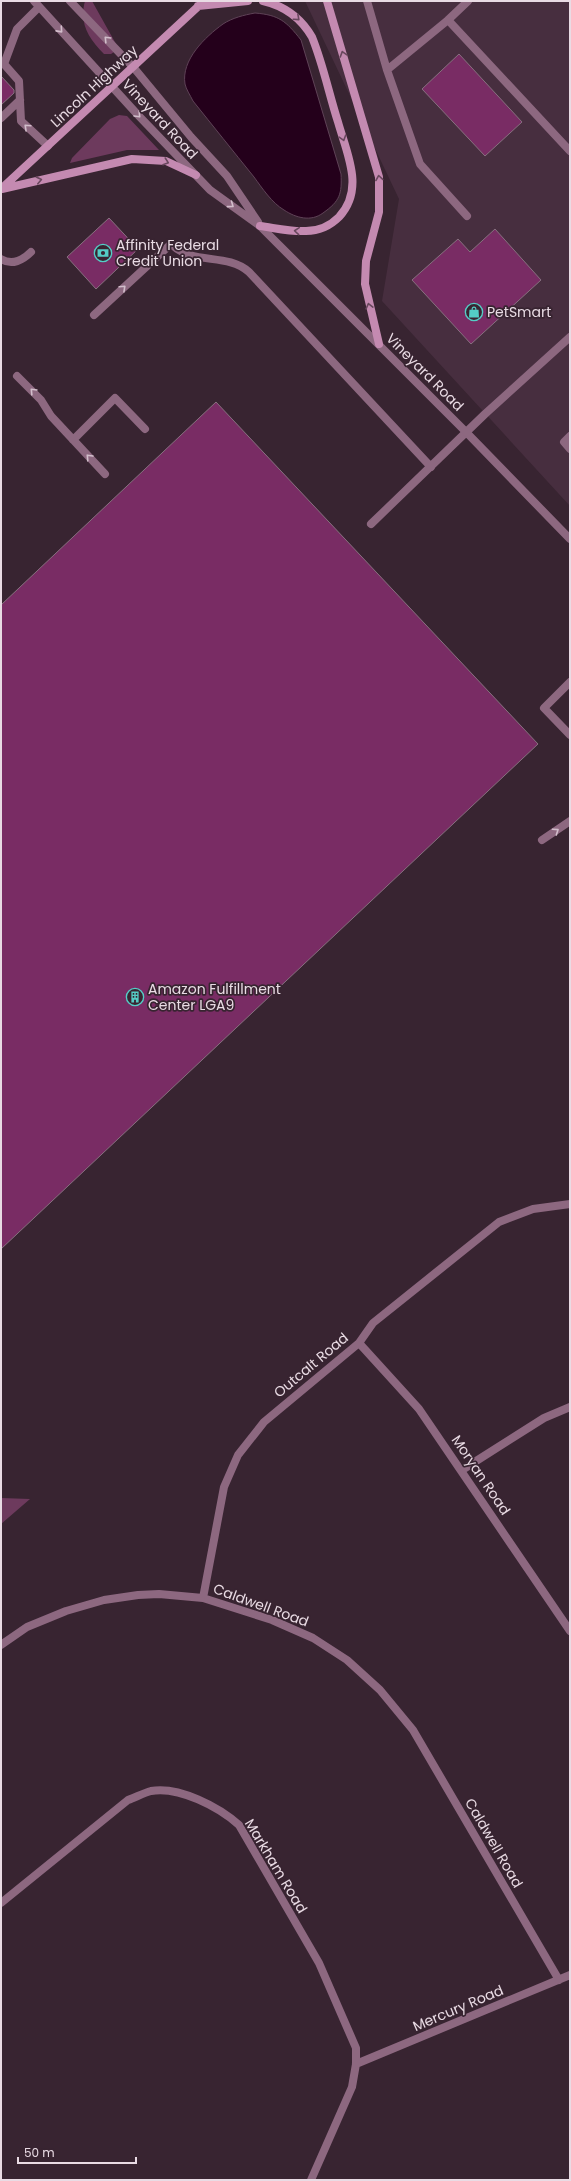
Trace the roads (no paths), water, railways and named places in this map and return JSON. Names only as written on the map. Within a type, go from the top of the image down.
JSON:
[{"type":"main road","points":[[201,4],[248,1]]},
{"type":"main road","points":[[260,226],[298,231],[322,228],[336,220],[346,208],[352,195],[354,184],[349,161],[312,37],[303,24],[292,13],[278,5],[263,1]]},
{"type":"main road","points":[[327,1],[379,177],[379,212],[366,261],[365,284],[378,344]]},
{"type":"main road","name":"Lincoln Highway","points":[[1,189],[112,86],[134,68],[201,4]]},
{"type":"main road","points":[[1,189],[132,159],[166,162],[196,175]]},
{"type":"street","name":"Vineyard Road","points":[[70,1],[134,68],[191,137],[227,176],[260,226]]},
{"type":"street","points":[[367,1],[387,70],[420,164],[468,216]]},
{"type":"street","points":[[387,70],[448,20],[468,1]]},
{"type":"street","name":"Vineyard Road","points":[[37,4],[210,190],[260,226],[466,432],[570,539]]},
{"type":"street","points":[[37,4],[17,29],[3,64],[19,81],[21,121],[48,146]]},
{"type":"street","points":[[448,20],[570,151]]},
{"type":"street","points":[[1,118],[20,100]]},
{"type":"street","points":[[94,315],[171,244],[191,256],[227,260],[244,268],[431,467]]},
{"type":"street","points":[[1,259],[13,262],[22,259],[31,252]]},
{"type":"street","points":[[371,524],[466,432],[570,337]]},
{"type":"street","points":[[17,376],[41,400],[73,440],[104,474]]},
{"type":"street","points":[[73,440],[115,398],[145,429]]},
{"type":"street","points":[[570,436],[564,442],[570,449]]},
{"type":"street","points":[[570,682],[544,708],[570,735]]},
{"type":"street","points":[[542,840],[570,821]]},
{"type":"street","name":"Outcalt Road","points":[[203,1598],[224,1487],[238,1455],[264,1422],[359,1343],[372,1323],[499,1222],[533,1209],[570,1204]]},
{"type":"street","name":"Moryan Road","points":[[359,1343],[419,1409],[462,1470],[570,1631]]},
{"type":"street","points":[[462,1470],[544,1418],[570,1407]]},
{"type":"street","name":"Caldwell Road","points":[[1,1646],[27,1627],[66,1611],[104,1600],[138,1595],[159,1594],[203,1598],[272,1620],[313,1638],[347,1660],[380,1690],[413,1730],[559,1980]]},
{"type":"street","name":"Markham Road","points":[[1,1903],[128,1800],[152,1791],[174,1791],[224,1812],[242,1831],[319,1963],[356,2048],[356,2064],[352,2087],[311,2180]]},
{"type":"street","name":"Mercury Road","points":[[356,2064],[570,1975]]},
{"type":"place","name":"Affinity Federal Credit Union","points":[[103,253]]},
{"type":"place","name":"PetSmart","points":[[474,312]]},
{"type":"place","name":"Amazon Fulfillment Center LGA9","points":[[135,997]]}]
